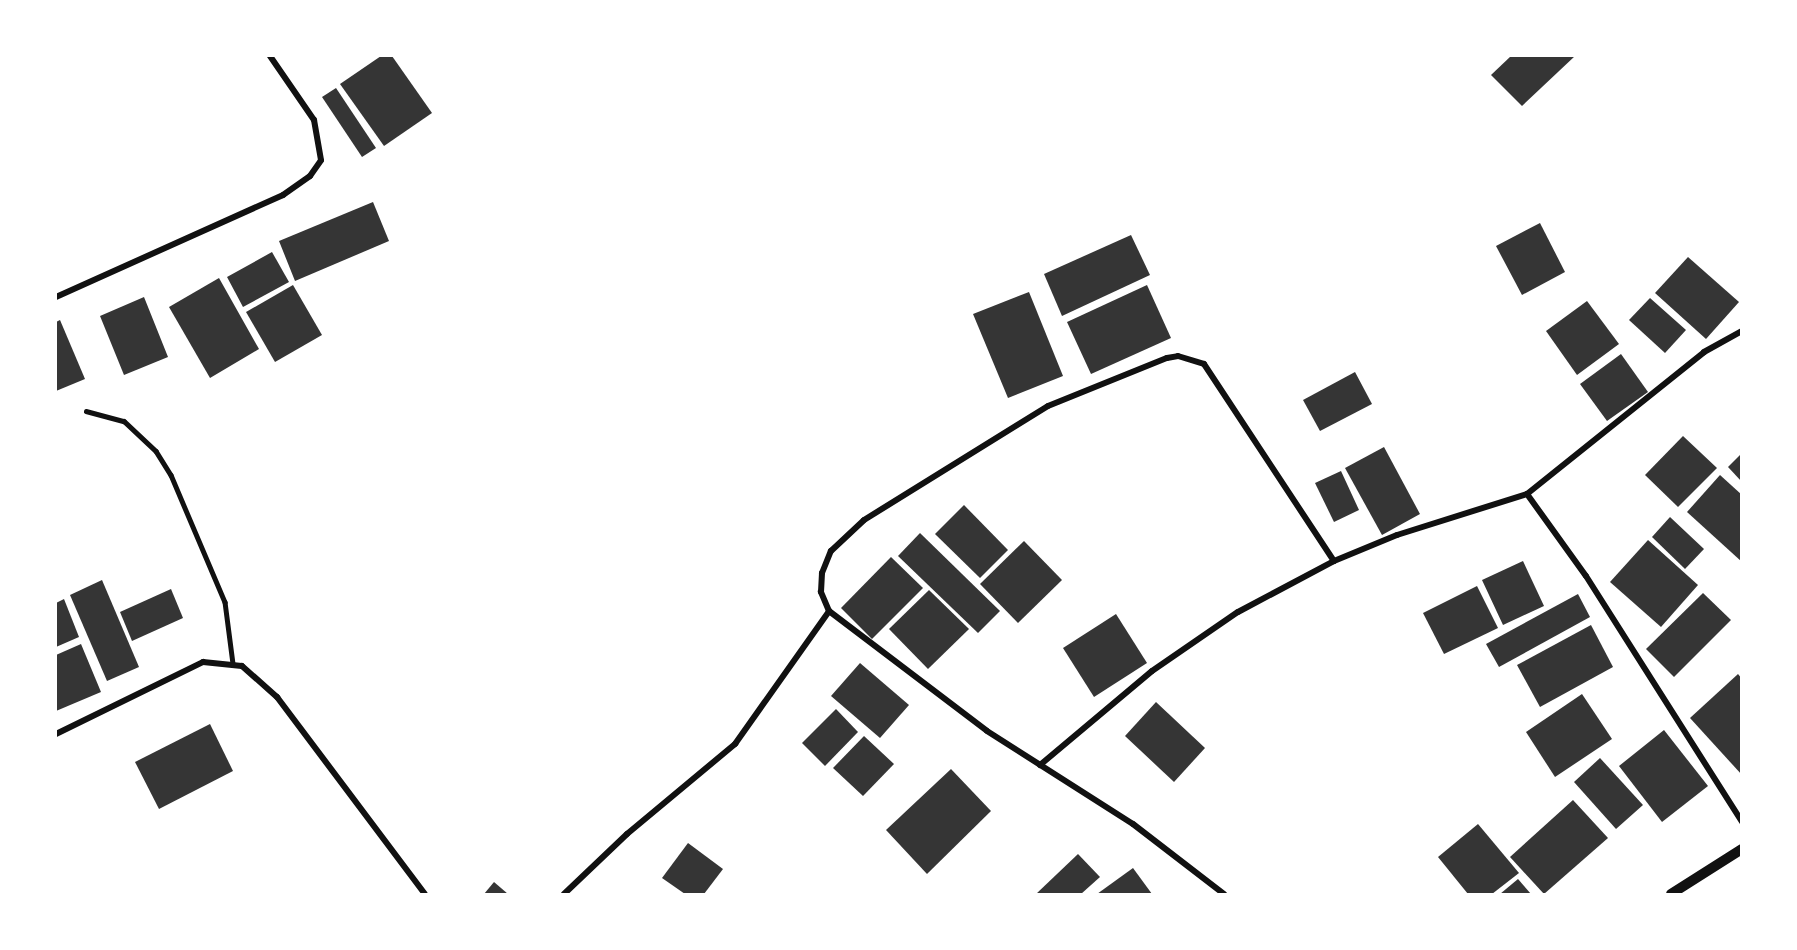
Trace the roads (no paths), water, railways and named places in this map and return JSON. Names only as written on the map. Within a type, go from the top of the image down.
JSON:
[{"type":"street","points":[[56,297],[283,195],[310,176],[321,160],[314,120],[270,56]]},
{"type":"street","points":[[1040,765],[1152,671],[1238,612],[1334,561],[1397,535],[1527,494],[1704,352],[1742,331]]},
{"type":"street","points":[[1224,894],[1134,824],[987,731],[829,611],[821,592],[822,573],[831,551],[864,519],[1048,406],[1178,356],[1204,364],[1334,561]]},
{"type":"street","points":[[1527,494],[1586,576],[1742,822]]},
{"type":"street","points":[[564,894],[627,834],[735,744],[829,611]]},
{"type":"street","points":[[56,734],[203,662],[242,666],[277,697],[425,894]]},
{"type":"street","points":[[1671,894],[1742,849]]},
{"type":"lane","points":[[86,411],[124,421],[156,451],[171,475],[225,602],[233,664]]}]
